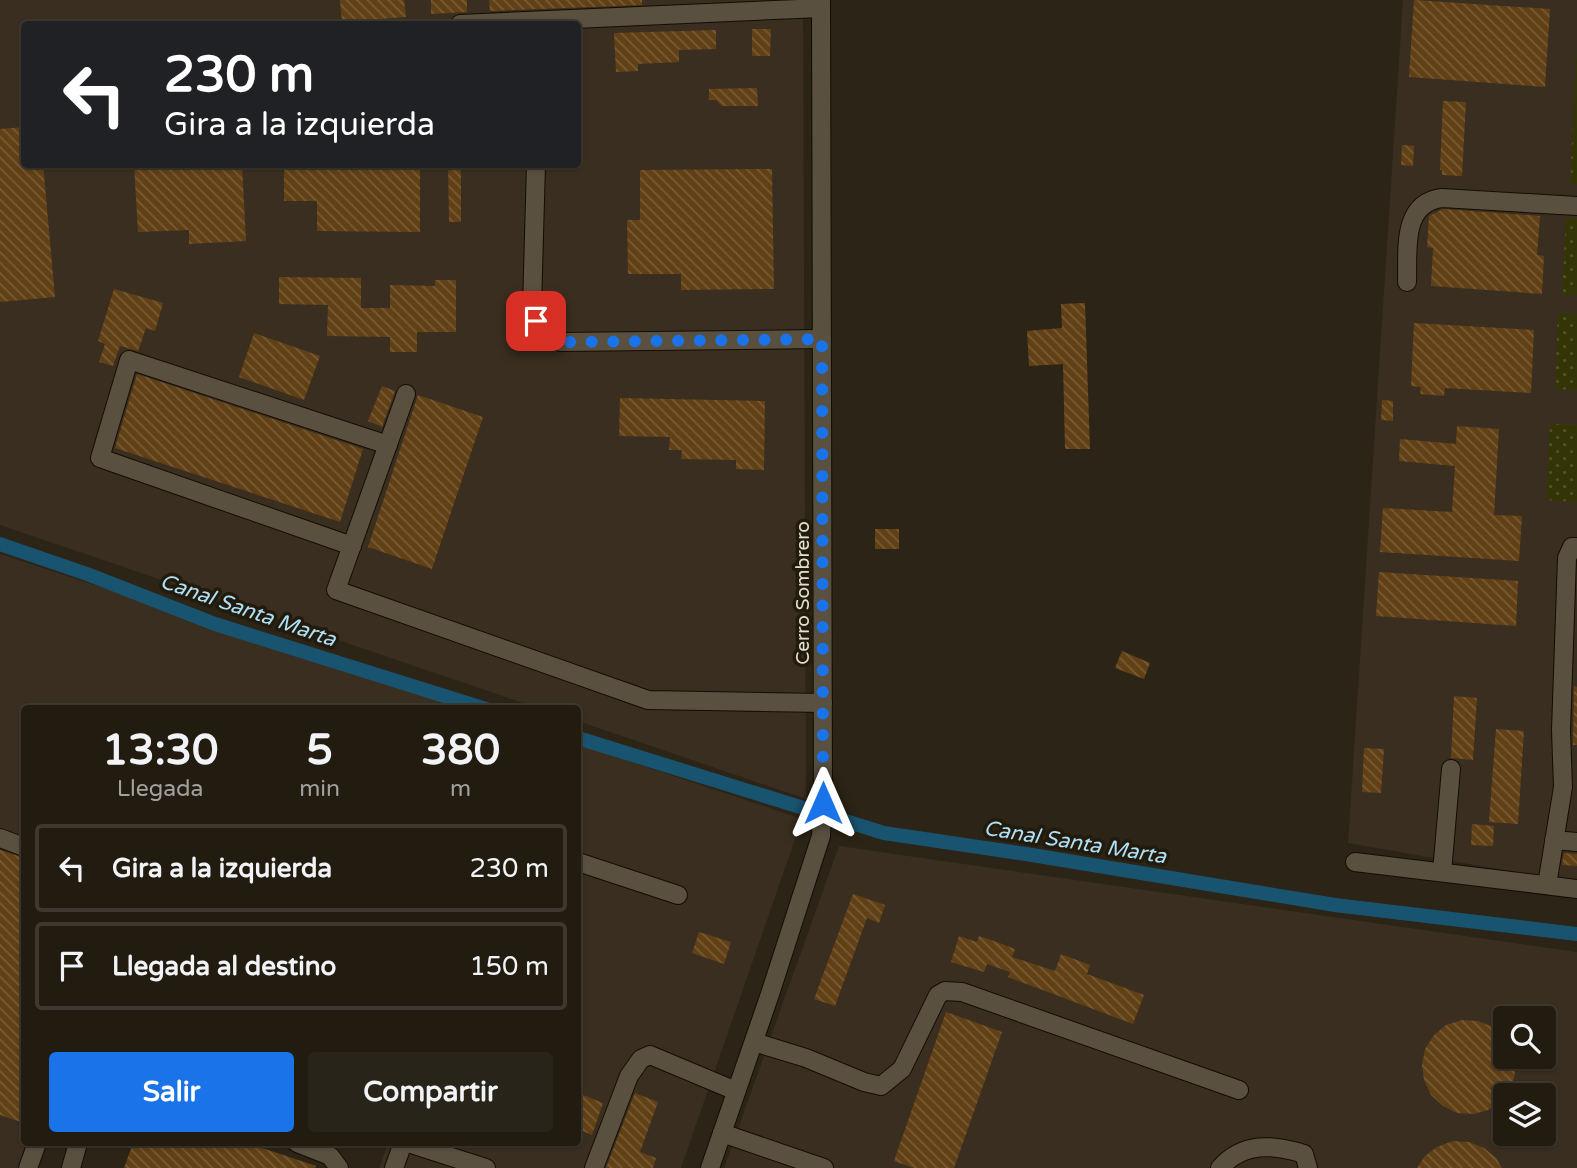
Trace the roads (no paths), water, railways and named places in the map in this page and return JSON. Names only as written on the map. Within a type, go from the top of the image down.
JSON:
[{"type":"street","points":[[514,21],[821,4]]},
{"type":"street","name":"Cerro Sombrero","points":[[710,1168],[821,836],[821,4]]},
{"type":"street","points":[[536,168],[532,308],[542,334],[549,339],[561,342],[822,339]]},
{"type":"street","points":[[1407,282],[1408,230],[1420,207],[1430,199],[1577,206]]},
{"type":"street","points":[[352,546],[100,458],[129,360],[388,445]]},
{"type":"street","points":[[406,394],[336,590],[648,701],[823,703]]},
{"type":"street","points":[[1547,885],[1560,808],[1570,769],[1561,730],[1567,558],[1572,547],[1577,547]]},
{"type":"street","points":[[1442,872],[1451,769]]},
{"type":"street","points":[[0,838],[21,846]]},
{"type":"street","points":[[1554,840],[1577,842]]},
{"type":"street","points":[[1354,862],[1577,889]]},
{"type":"street","points":[[581,863],[678,895]]},
{"type":"street","points":[[754,1042],[881,1086],[902,1069],[938,995],[945,991],[962,992],[1239,1090]]},
{"type":"street","points":[[594,1168],[629,1076],[640,1059],[650,1055],[737,1091]]},
{"type":"street","points":[[722,1133],[824,1168]]},
{"type":"street","points":[[28,1168],[36,1146]]},
{"type":"street","points":[[71,1168],[77,1146]]},
{"type":"street","points":[[305,1146],[330,1156],[339,1168]]},
{"type":"street","points":[[394,1168],[404,1146]]},
{"type":"street","points":[[415,1146],[486,1168]]},
{"type":"street","points":[[1220,1168],[1234,1155],[1251,1147],[1280,1146],[1304,1154],[1308,1168]]},
{"type":"waterway","name":"Canal Santa Marta","points":[[0,544],[87,574],[215,624],[473,705]]},
{"type":"waterway","name":"Canal Santa Marta","points":[[581,739],[884,833],[1335,905],[1577,934]]}]
